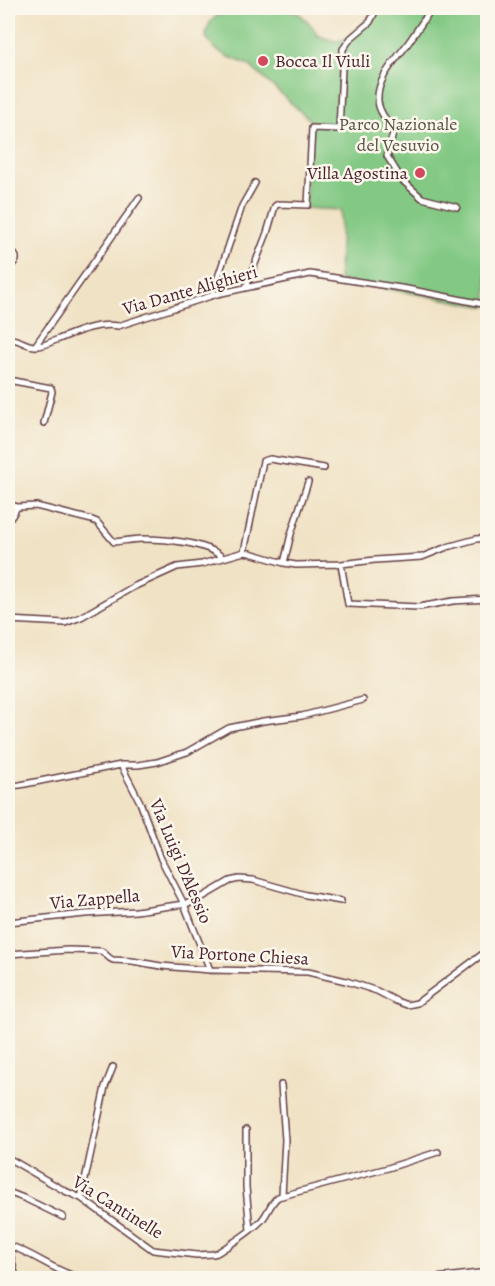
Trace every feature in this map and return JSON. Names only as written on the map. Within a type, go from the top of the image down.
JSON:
[{"type":"street","points":[[246,287],[275,206],[278,204],[308,205],[312,128],[339,129],[343,49],[351,38],[370,22],[377,8]]},
{"type":"street","points":[[432,8],[387,71],[378,100],[384,118],[394,130],[387,156],[402,180],[422,198],[457,207]]},
{"type":"street","points":[[212,295],[242,206],[255,183]]},
{"type":"street","points":[[8,345],[9,337],[35,346],[139,198]]},
{"type":"street","points":[[8,244],[16,257],[8,269]]},
{"type":"street","name":"Via Dante Alighieri","points":[[35,346],[92,327],[118,326],[212,295],[310,274],[407,289],[488,305]]},
{"type":"street","points":[[8,380],[51,388],[44,423]]},
{"type":"street","points":[[244,552],[263,461],[270,459],[324,468]]},
{"type":"street","points":[[284,563],[308,482]]},
{"type":"street","points":[[8,496],[10,504],[17,507],[36,506],[97,522],[114,542],[142,539],[183,543],[219,553],[224,558]]},
{"type":"street","points":[[8,517],[12,516],[17,507]]},
{"type":"street","points":[[8,620],[65,623],[177,567],[202,564],[244,552],[296,565],[341,564],[422,557],[476,539],[488,538]]},
{"type":"street","points":[[341,564],[348,604],[419,607],[488,599]]},
{"type":"street","points":[[8,786],[121,765],[158,762],[187,752],[229,728],[302,716],[363,700]]},
{"type":"street","name":"Via Luigi D'Alessio","points":[[121,765],[140,802],[161,859],[184,904],[210,970]]},
{"type":"street","name":"Via Zappella","points":[[8,922],[136,911],[184,904],[194,902],[230,881],[239,879],[254,880],[306,895],[341,901]]},
{"type":"street","name":"Via Portone Chiesa","points":[[8,954],[68,950],[101,951],[113,960],[161,966],[210,970],[308,972],[376,990],[406,1005],[417,1003],[488,950]]},
{"type":"street","points":[[81,1198],[105,1087],[113,1067]]},
{"type":"street","points":[[281,1085],[285,1140],[282,1196],[388,1168],[438,1152]]},
{"type":"street","points":[[246,1130],[246,1187],[250,1230]]},
{"type":"street","name":"Via Cantinelle","points":[[8,1158],[81,1198],[156,1251],[197,1255],[213,1254],[250,1230],[267,1214],[273,1200],[282,1196]]},
{"type":"street","points":[[8,1192],[63,1217]]},
{"type":"street","points":[[16,1278],[8,1245],[80,1278]]},
{"type":"street","points":[[436,1278],[488,1272]]},
{"type":"green space","name":"Parco Nazionale del Vesuvio","points":[[235,8],[290,9],[304,18],[318,36],[336,41],[352,34],[375,8],[487,8],[487,307],[339,281],[341,210],[305,208],[310,120],[249,65],[214,48],[206,37],[209,25],[215,18]]},
{"type":"place","name":"Bocca Il Viuli","points":[[263,61]]},
{"type":"place","name":"Villa Agostina","points":[[420,173]]}]
